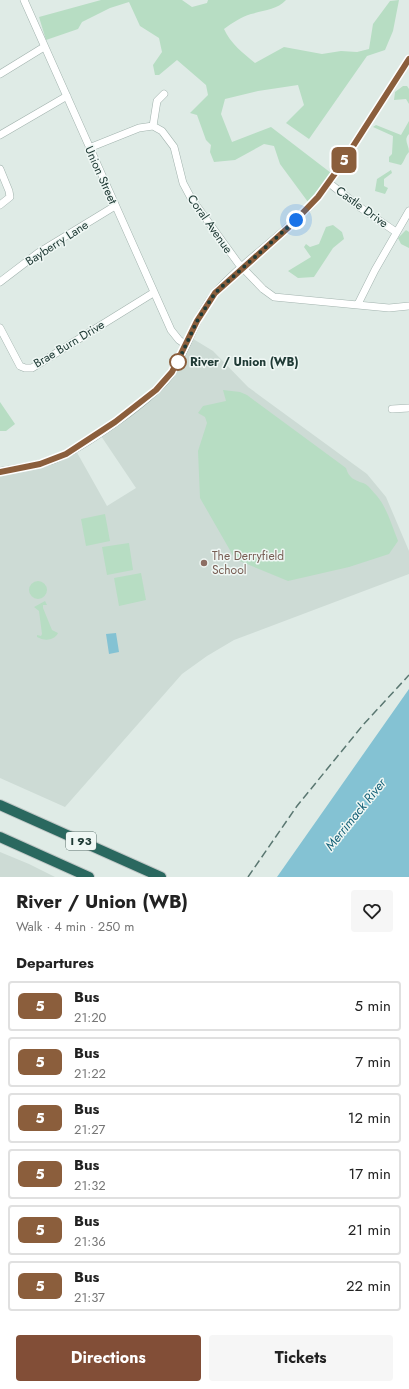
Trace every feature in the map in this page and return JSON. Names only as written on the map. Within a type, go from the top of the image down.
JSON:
[{"type":"highway","name":"I 93","points":[[0,805],[161,877]]},
{"type":"highway","name":"I 93","points":[[0,837],[89,877]]},
{"type":"street","name":"Union Street","points":[[24,0],[170,330],[186,345]]},
{"type":"street","points":[[0,74],[44,47]]},
{"type":"street","points":[[0,472],[52,460],[75,449],[145,401],[165,382],[172,372],[208,303],[226,281],[294,222],[310,206],[329,183],[409,59]]},
{"type":"street","points":[[89,148],[123,133],[139,128],[153,126],[157,101],[164,94]]},
{"type":"street","points":[[0,135],[67,96]]},
{"type":"street","name":"Coral Avenue","points":[[153,126],[162,131],[171,142],[185,188],[222,242],[263,290],[274,297],[390,308],[409,306]]},
{"type":"street","points":[[0,169],[10,197],[0,205]]},
{"type":"street","name":"Castle Drive","points":[[329,183],[361,208],[396,232]]},
{"type":"street","name":"Bayberry Lane","points":[[0,282],[38,253],[115,206]]},
{"type":"street","points":[[358,304],[409,210]]},
{"type":"street","name":"Brae Burn Drive","points":[[0,328],[20,366],[32,368],[154,293]]},
{"type":"street","points":[[392,409],[409,408]]},
{"type":"shaded area","name":"The Derryfield School","points":[[190,337],[213,351],[248,387],[367,474],[386,497],[409,551],[409,574],[234,640],[207,656],[182,674],[65,807],[0,778],[0,471],[28,466],[75,449],[107,506],[136,488],[99,433],[165,382]]},
{"type":"shaded area","points":[[0,852],[29,864],[55,877],[0,877]]},
{"type":"green space","points":[[101,0],[182,0],[192,7],[207,3],[208,0],[286,0],[279,6],[251,14],[233,22],[224,29],[234,44],[255,63],[284,47],[322,54],[341,51],[357,52],[369,49],[373,24],[390,1],[399,0],[393,31],[385,50],[367,56],[309,139],[286,123],[304,105],[298,85],[258,91],[225,99],[221,114],[232,142],[271,127],[331,173],[308,202],[280,164],[274,146],[264,144],[235,160],[214,162],[210,152],[211,145],[206,140],[197,115],[190,113],[208,95],[206,85],[177,60],[159,75],[155,75],[153,65],[162,52],[159,38],[140,26],[129,2],[110,8],[82,22],[78,29],[46,40],[39,17]]},
{"type":"green space","points":[[403,86],[407,86],[409,89],[409,104],[406,99],[394,100],[395,92]]},
{"type":"green space","points":[[409,121],[409,134],[406,140],[409,152],[401,165],[389,162],[389,157],[392,154],[393,136],[373,127],[376,125],[401,135]]},
{"type":"green space","points":[[391,170],[392,173],[384,179],[384,186],[388,188],[385,194],[375,191],[377,179]]},
{"type":"green space","points":[[333,225],[342,232],[344,239],[333,248],[314,277],[298,278],[288,271],[311,257],[304,247],[306,244],[310,247],[319,244],[326,227]]},
{"type":"green space","points":[[406,230],[409,232],[409,248],[401,244],[398,238]]},
{"type":"green space","points":[[223,390],[240,392],[247,395],[346,468],[352,478],[369,486],[384,506],[398,541],[389,554],[349,567],[288,581],[235,559],[200,498],[198,451],[207,423],[205,417],[198,413],[203,406],[226,401]]},
{"type":"green space","points":[[0,402],[15,424],[6,431],[0,431]]},
{"type":"green space","points":[[105,514],[110,541],[86,546],[81,519]]},
{"type":"green space","points":[[129,543],[133,570],[107,575],[102,547]]},
{"type":"green space","points":[[141,573],[146,600],[119,606],[114,578]]},
{"type":"green space","points":[[34,581],[42,581],[47,586],[45,597],[42,599],[34,599],[29,594],[29,586]]},
{"type":"green space","points":[[45,601],[47,605],[43,605],[43,608],[52,630],[58,633],[54,638],[49,640],[37,637],[37,635],[41,636],[42,634],[39,611],[34,607]]},
{"type":"water","points":[[116,633],[119,652],[109,654],[106,634]]},
{"type":"water","name":"Merrimack River","points":[[409,689],[409,877],[277,877]]},
{"type":"railway","points":[[248,877],[297,806],[363,725],[409,675]]},
{"type":"bus line","name":"5","points":[[0,472],[40,464],[66,454],[145,401],[165,382],[181,357],[197,321],[215,293],[226,281],[290,226],[318,197],[341,165],[409,59]]},
{"type":"place","name":"River / Union (WB)","points":[[178,362]]},
{"type":"place","name":"The Derryfield School","points":[[204,563]]},
{"type":"route","points":[[178,362],[177,364],[197,321],[215,293],[226,281],[296,220]]}]
